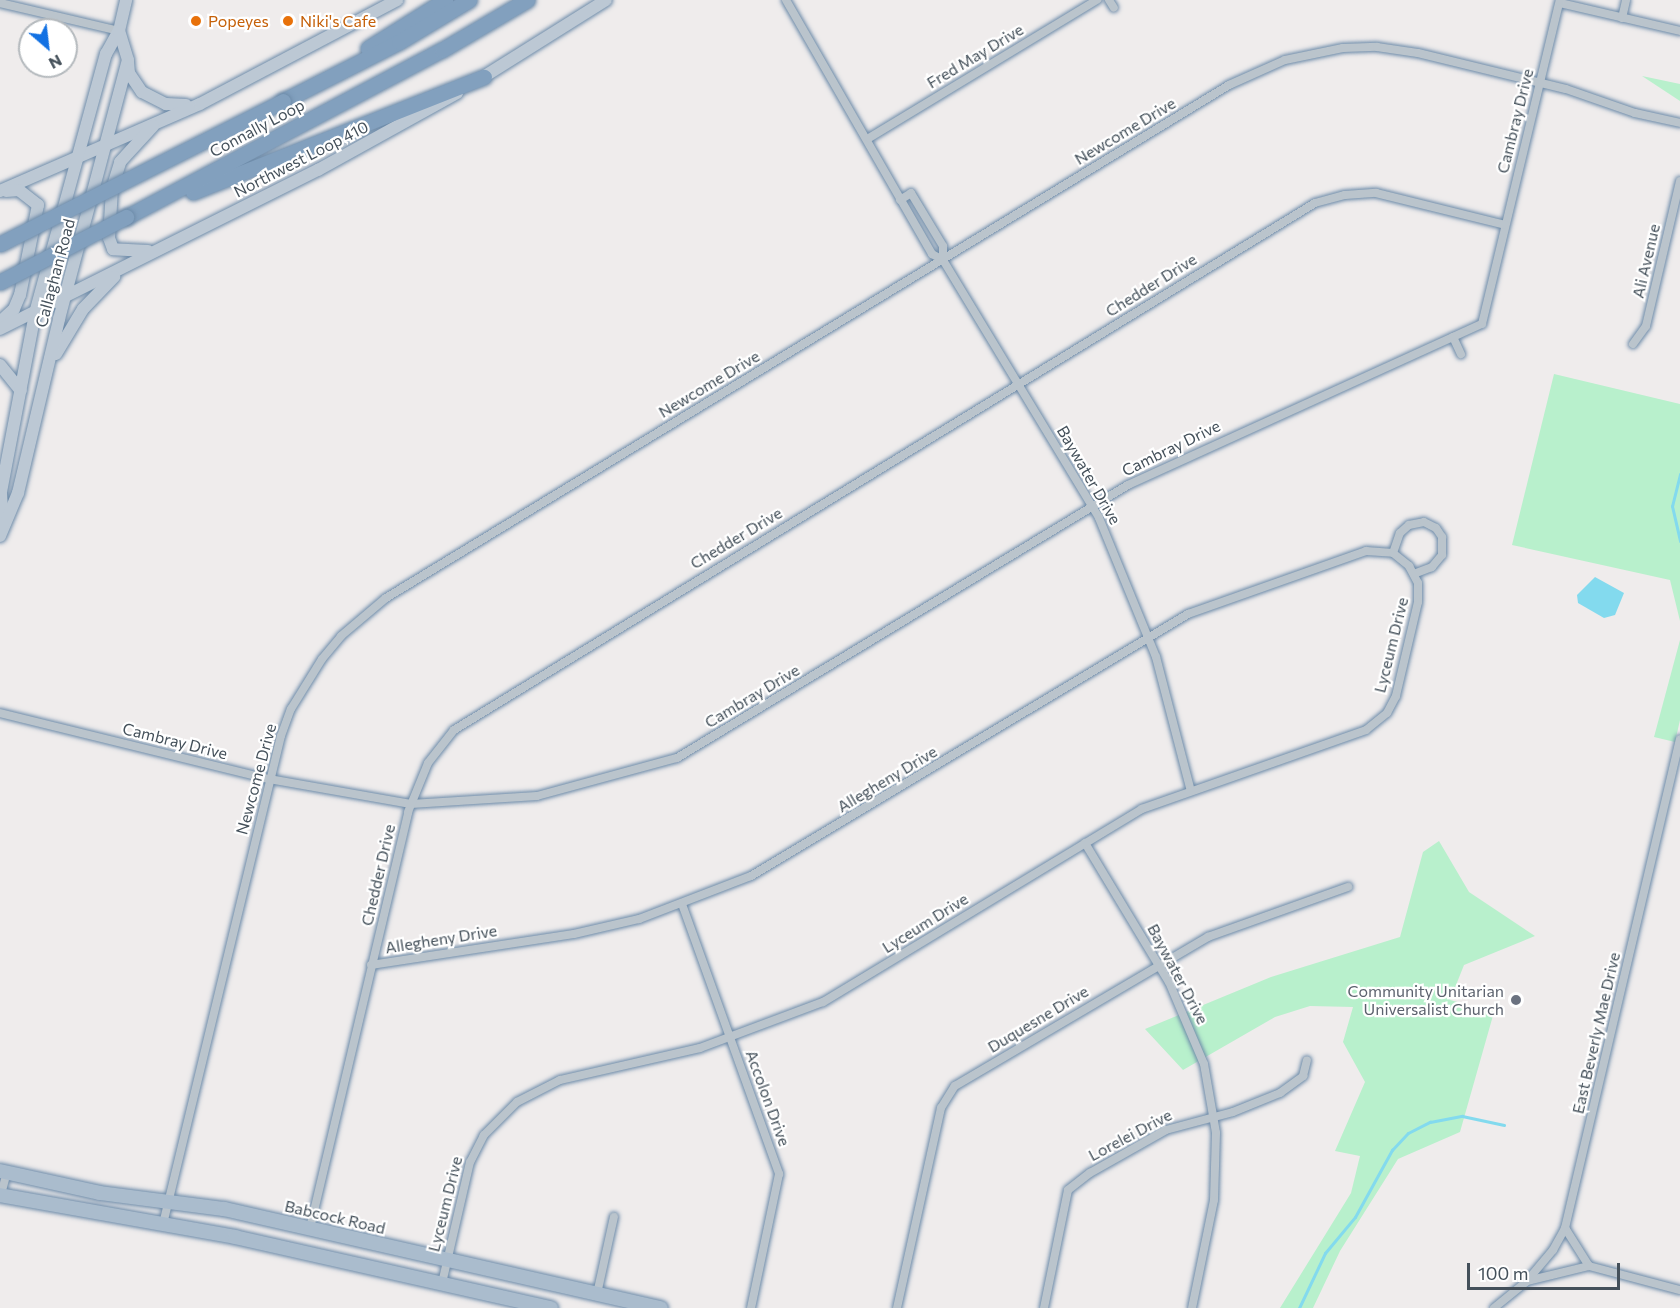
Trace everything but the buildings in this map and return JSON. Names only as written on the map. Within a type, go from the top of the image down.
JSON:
[{"type":"highway","points":[[283,101],[445,0]]},
{"type":"highway","name":"Connally Loop","points":[[0,244],[399,42],[469,0]]},
{"type":"highway","name":"Connally Loop","points":[[0,282],[442,50],[527,0]]},
{"type":"highway","points":[[126,217],[484,77]]},
{"type":"main road","name":"Callaghan Road","points":[[3,522],[1,492],[35,313],[106,54],[118,31],[126,0]]},
{"type":"main road","points":[[0,193],[80,154],[200,104],[398,0]]},
{"type":"main road","name":"Northwest Loop 410","points":[[0,329],[381,137],[484,77],[606,0]]},
{"type":"main road","points":[[118,31],[134,84],[153,99],[178,106],[200,104]]},
{"type":"main road","name":"Callaghan Road","points":[[0,536],[3,522],[18,493],[51,363],[64,298],[128,60]]},
{"type":"main road","points":[[160,250],[123,252],[113,249],[109,238],[112,189],[120,162],[133,144],[161,119]]},
{"type":"main road","points":[[0,193],[19,190],[38,205],[20,295],[14,309],[0,322]]},
{"type":"main road","points":[[51,363],[82,309],[129,265]]},
{"type":"main road","points":[[0,364],[21,391]]},
{"type":"main road","name":"Babcock Road","points":[[3,1172],[100,1192],[165,1201],[310,1228],[662,1308]]},
{"type":"main road","points":[[0,1197],[163,1224],[551,1308]]},
{"type":"street","name":"Baywater Drive","points":[[786,0],[868,138],[871,153],[906,211],[932,254],[943,260],[1092,507],[1148,638],[1191,791]]},
{"type":"street","name":"Fred May Drive","points":[[868,138],[1097,0]]},
{"type":"street","points":[[1622,18],[1626,0]]},
{"type":"street","points":[[1560,2],[1680,31]]},
{"type":"street","name":"Cambray Drive","points":[[0,713],[269,779],[411,804],[537,796],[677,758],[1092,507],[1173,462],[1482,324],[1504,225],[1560,2]]},
{"type":"street","points":[[0,3],[118,31]]},
{"type":"street","name":"Newcome Drive","points":[[163,1224],[165,1201],[269,779],[284,727],[305,683],[341,636],[386,598],[1229,85],[1285,60],[1343,48],[1377,47],[1418,52],[1539,82],[1635,113],[1680,123]]},
{"type":"street","name":"Ali Avenue","points":[[1633,344],[1646,326],[1680,181]]},
{"type":"street","name":"Chedder Drive","points":[[310,1228],[411,804],[431,757],[465,721],[1322,200],[1376,193],[1504,225]]},
{"type":"street","name":"Baywater Drive","points":[[900,200],[911,194],[943,246],[943,260]]},
{"type":"street","points":[[906,211],[917,204]]},
{"type":"street","points":[[1453,337],[1461,354]]},
{"type":"street","points":[[1424,522],[1442,537],[1442,555],[1432,567],[1414,574],[1397,555],[1400,533],[1409,525],[1424,522]]},
{"type":"street","name":"Allegheny Drive","points":[[371,965],[574,934],[682,904],[779,862],[1188,614],[1366,551],[1397,555]]},
{"type":"street","name":"Lyceum Drive","points":[[441,1283],[463,1183],[477,1145],[494,1123],[517,1101],[560,1080],[665,1058],[823,1002],[1142,810],[1356,734],[1378,722],[1396,696],[1420,590],[1414,574]]},
{"type":"street","name":"East Beverly Mae Drive","points":[[1494,1308],[1526,1281],[1553,1250],[1565,1228],[1680,739]]},
{"type":"street","name":"Baywater Drive","points":[[1085,843],[1158,965],[1192,1031],[1204,1064],[1214,1117],[1214,1200],[1192,1308]]},
{"type":"street","name":"Duquesne Drive","points":[[897,1308],[946,1098],[955,1086],[1158,965],[1232,927],[1348,887]]},
{"type":"street","name":"Accolon Drive","points":[[682,904],[779,1174],[751,1308]]},
{"type":"street","name":"Lorelei Drive","points":[[1044,1308],[1068,1190],[1090,1173],[1166,1130],[1214,1117],[1280,1093],[1303,1076],[1307,1060]]},
{"type":"street","points":[[0,1197],[3,1172]]},
{"type":"street","points":[[597,1293],[614,1217]]},
{"type":"street","points":[[1565,1228],[1588,1266]]},
{"type":"street","points":[[1526,1281],[1588,1266],[1680,1290]]},
{"type":"green space","points":[[1642,76],[1680,84],[1680,101]]},
{"type":"green space","points":[[1554,374],[1680,404],[1680,621],[1670,580],[1512,545]]},
{"type":"green space","points":[[1680,640],[1680,720],[1675,742],[1654,737]]},
{"type":"green space","points":[[1439,841],[1469,892],[1535,936],[1464,965],[1450,1000],[1494,1012],[1460,1132],[1398,1159],[1340,1251],[1313,1308],[1280,1308],[1351,1193],[1360,1156],[1335,1151],[1365,1082],[1343,1042],[1353,1007],[1310,1006],[1275,1017],[1183,1070],[1145,1029],[1271,977],[1400,937],[1423,852]]},
{"type":"water","points":[[1595,577],[1624,593],[1615,615],[1604,618],[1578,603],[1577,595]]},
{"type":"waterway","points":[[1680,474],[1672,506],[1680,541]]},
{"type":"waterway","points":[[1299,1308],[1325,1253],[1355,1217],[1392,1150],[1408,1133],[1430,1122],[1462,1116],[1504,1125]]},
{"type":"place","name":"Popeyes","points":[[196,21]]},
{"type":"place","name":"Niki's Cafe","points":[[288,21]]},
{"type":"place","name":"Community Unitarian Universalist Church","points":[[1516,1000]]}]
